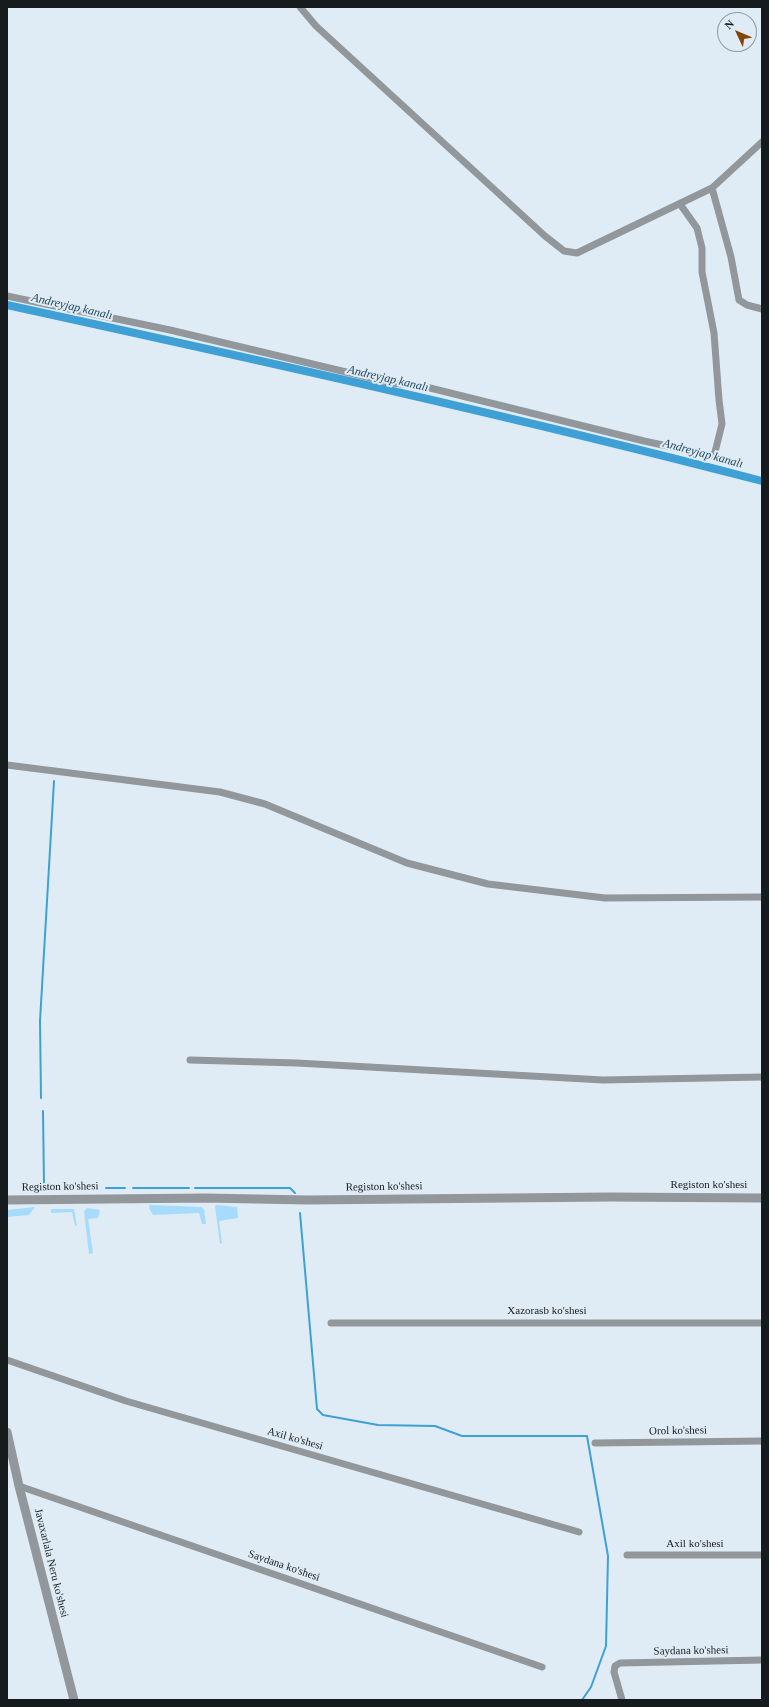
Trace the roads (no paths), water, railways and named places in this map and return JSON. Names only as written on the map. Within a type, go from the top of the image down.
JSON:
[{"type":"street","points":[[300,7],[316,26],[545,236],[564,250],[577,254],[712,188],[762,142]]},
{"type":"street","points":[[712,188],[731,257],[739,300],[747,305],[762,310]]},
{"type":"street","points":[[7,296],[170,330],[392,383],[422,386],[636,439],[714,456],[722,424],[714,333],[702,272],[702,248],[696,228],[680,204]]},
{"type":"street","points":[[7,765],[220,792],[265,804],[407,863],[488,884],[605,898],[762,897]]},
{"type":"street","points":[[190,1060],[297,1063],[603,1080],[762,1078]]},
{"type":"street","name":"Registon ko'shesi","points":[[7,1200],[198,1198],[307,1200],[601,1197],[762,1198]]},
{"type":"street","name":"Xazorasb ko'shesi","points":[[331,1323],[762,1323]]},
{"type":"street","name":"Axil ko'shesi","points":[[7,1360],[126,1401],[579,1532]]},
{"type":"street","name":"Javaxarlala Neru ko'shesi","points":[[7,1432],[19,1486],[74,1700]]},
{"type":"street","name":"Orol ko'shesi","points":[[595,1443],[762,1441]]},
{"type":"street","name":"Saydana ko'shesi","points":[[19,1486],[542,1667]]},
{"type":"street","name":"Axil ko'shesi","points":[[627,1555],[762,1555]]},
{"type":"street","name":"Saydana ko'shesi","points":[[622,1700],[614,1672],[615,1666],[620,1663],[762,1660]]},
{"type":"waterway","name":"Andreyjap kanalı","points":[[7,305],[480,411],[762,481]]},
{"type":"waterway","points":[[41,1098],[40,1021],[54,781]]},
{"type":"waterway","points":[[43,1111],[44,1185],[48,1189],[67,1190]]},
{"type":"waterway","points":[[83,1189],[97,1188]]},
{"type":"waterway","points":[[106,1188],[125,1188]]},
{"type":"waterway","points":[[133,1188],[189,1188]]},
{"type":"waterway","points":[[195,1188],[290,1188],[295,1193]]},
{"type":"waterway","points":[[300,1213],[317,1409],[323,1415],[378,1425],[435,1426],[462,1436],[587,1436],[608,1556],[606,1646],[591,1687],[582,1700]]}]
